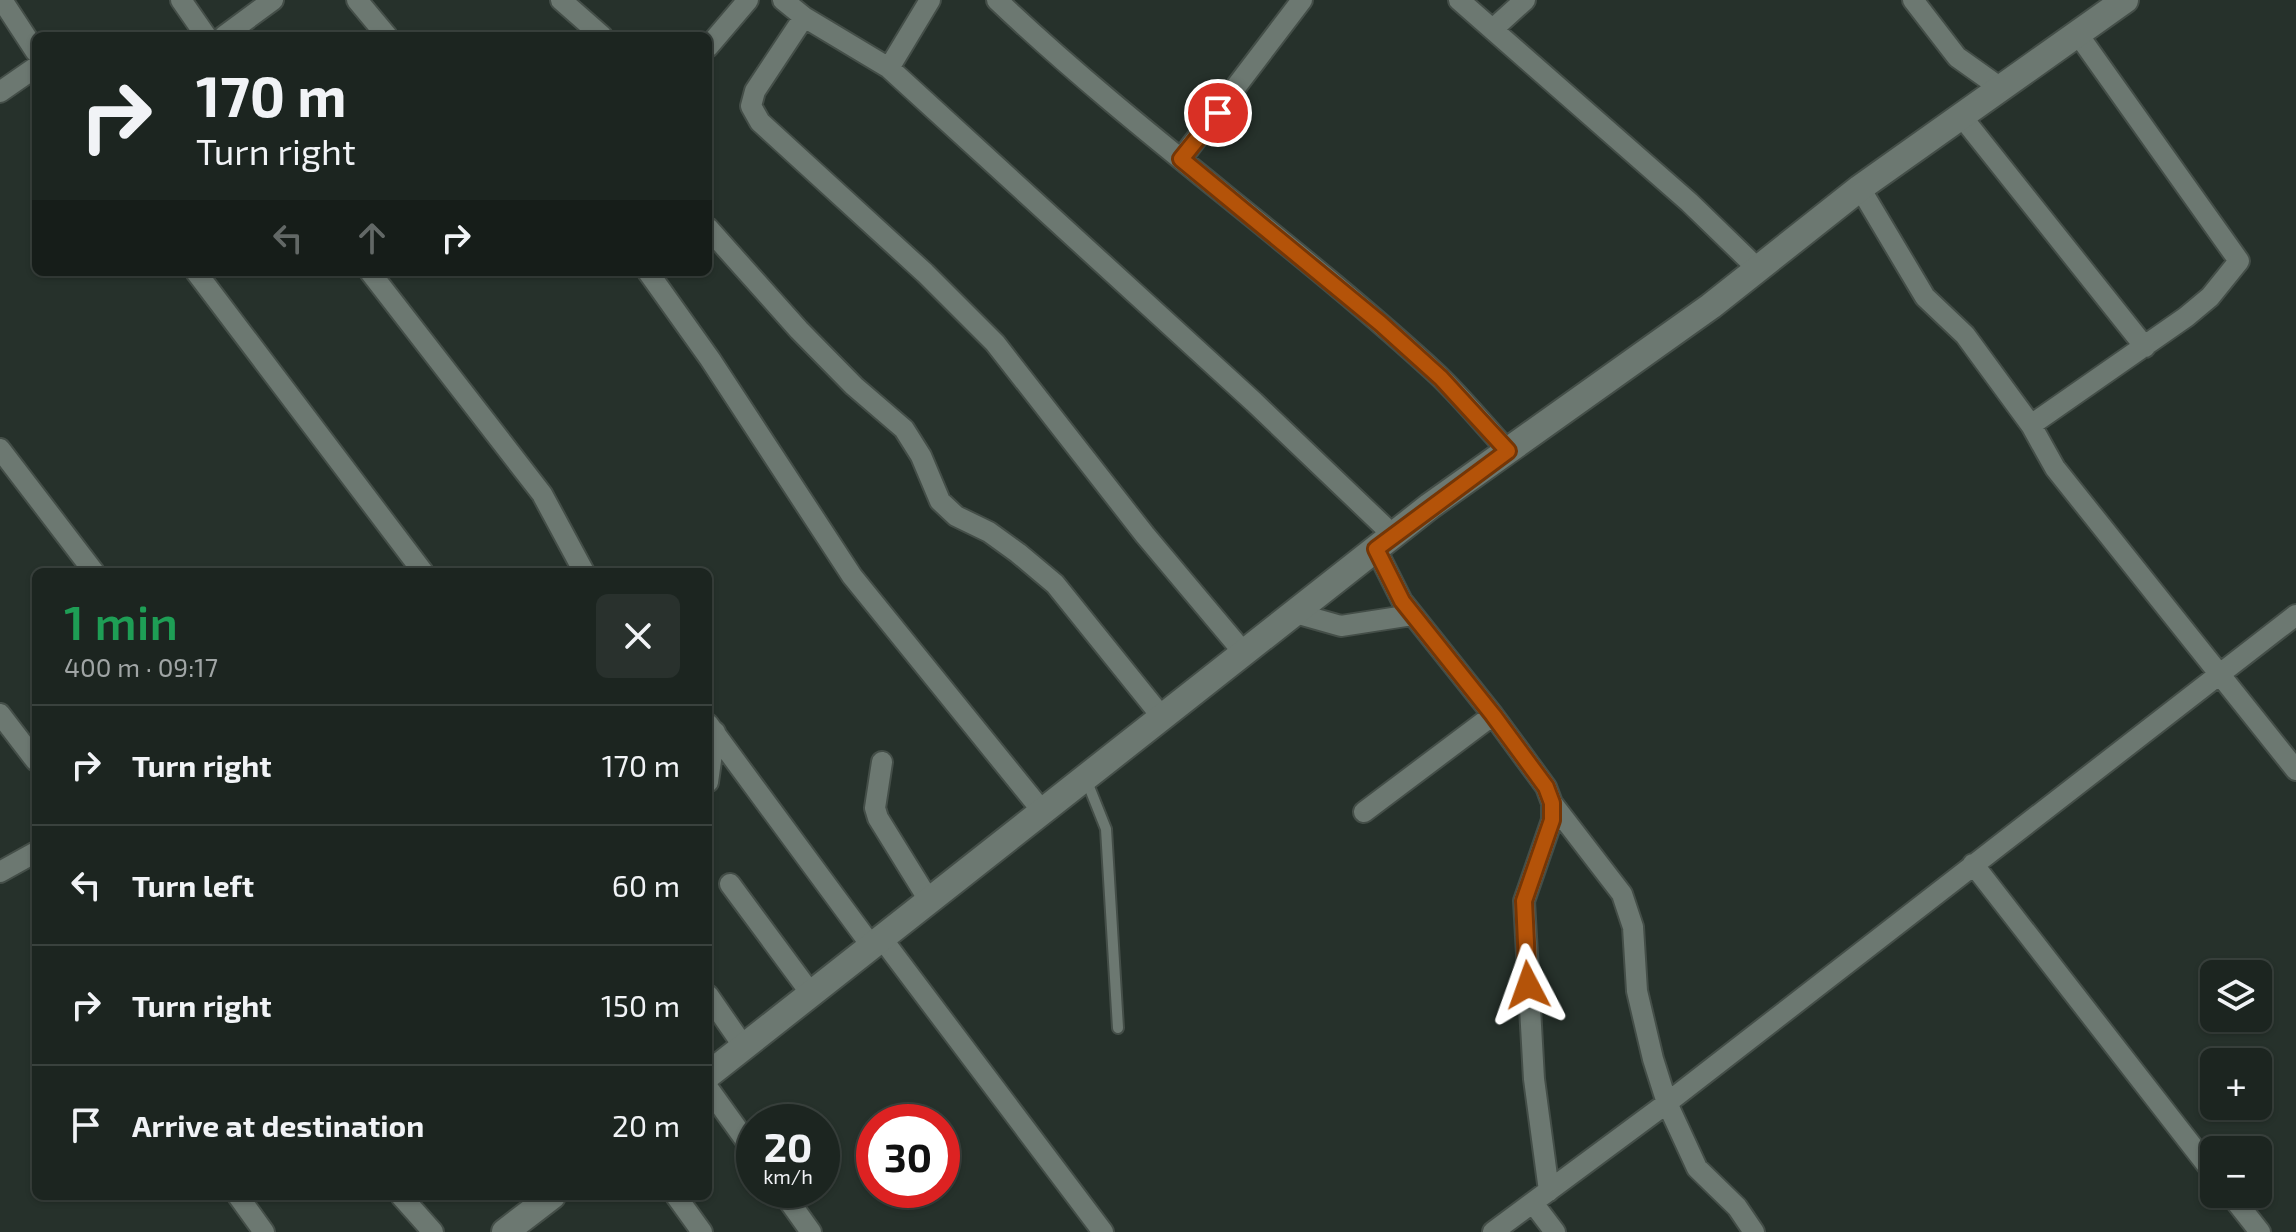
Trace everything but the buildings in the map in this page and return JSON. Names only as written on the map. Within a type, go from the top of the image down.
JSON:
[{"type":"street","points":[[2,0],[32,46]]},
{"type":"street","points":[[181,0],[203,32]]},
{"type":"street","points":[[229,32],[273,0]]},
{"type":"street","points":[[357,0],[384,32]]},
{"type":"street","points":[[561,0],[597,32]]},
{"type":"street","points":[[712,42],[748,0]]},
{"type":"street","points":[[783,0],[804,17],[889,68],[1254,402],[1385,542],[1412,615],[1493,715],[1546,787],[1552,803],[1622,894],[1633,927],[1637,991],[1667,1103],[1697,1168],[1737,1207],[1754,1232]]},
{"type":"street","points":[[889,68],[930,0]]},
{"type":"street","points":[[997,0],[1181,159],[1380,323],[1441,378],[1508,451]]},
{"type":"street","points":[[1181,159],[1302,0]]},
{"type":"street","points":[[1459,0],[1689,202],[1757,268]]},
{"type":"street","points":[[1493,29],[1525,0]]},
{"type":"street","points":[[1913,0],[1957,57],[2002,89]]},
{"type":"street","points":[[712,1072],[1385,542],[1757,268],[1860,188],[2002,89],[2111,4]]},
{"type":"street","points":[[804,17],[755,91],[751,106],[760,122],[925,273],[995,343],[1145,535],[1244,653]]},
{"type":"street","points":[[2031,425],[2145,347],[2210,297],[2239,261],[2077,33]]},
{"type":"street","points":[[0,92],[32,70]]},
{"type":"street","points":[[1962,117],[2145,347]]},
{"type":"street","points":[[1860,188],[1925,297],[1965,335],[2031,425],[2055,468],[2296,770]]},
{"type":"street","points":[[712,232],[810,341],[904,429],[921,456],[940,501],[956,516],[989,532],[1055,584],[1162,717]]},
{"type":"street","points":[[199,276],[420,568]]},
{"type":"street","points":[[373,276],[542,494],[582,568]]},
{"type":"street","points":[[651,276],[710,359],[852,576],[1043,812]]},
{"type":"street","points":[[0,449],[91,568]]},
{"type":"street","points":[[1295,613],[1341,626],[1412,615]]},
{"type":"street","points":[[1493,1232],[1667,1103],[2296,615]]},
{"type":"street","points":[[0,714],[32,756]]},
{"type":"street","points":[[1364,812],[1493,715]]},
{"type":"street","points":[[712,729],[1103,1232]]},
{"type":"street","points":[[882,762],[875,808],[878,818],[930,902]]},
{"type":"street","points":[[1552,803],[1552,820],[1524,901],[1541,1197],[1552,1230]]},
{"type":"street","points":[[0,872],[32,854]]},
{"type":"street","points":[[1973,864],[2200,1156]]},
{"type":"street","points":[[730,884],[812,995]]},
{"type":"street","points":[[712,1001],[744,1047]]},
{"type":"street","points":[[712,1094],[736,1127]]},
{"type":"street","points":[[241,1200],[264,1232]]},
{"type":"street","points":[[405,1200],[433,1232]]},
{"type":"street","points":[[515,1229],[548,1200]]},
{"type":"street","points":[[679,1200],[702,1232]]},
{"type":"street","points":[[794,1208],[811,1232]]},
{"type":"street","points":[[2241,1208],[2260,1232]]},
{"type":"lane","points":[[1086,777],[1106,829],[1118,1028]]},
{"type":"route","points":[[1218,113],[1181,159],[1380,323],[1441,378],[1508,451],[1376,549],[1402,601],[1493,715],[1546,787],[1552,803],[1552,820],[1527,882],[1524,901],[1528,985]]}]
